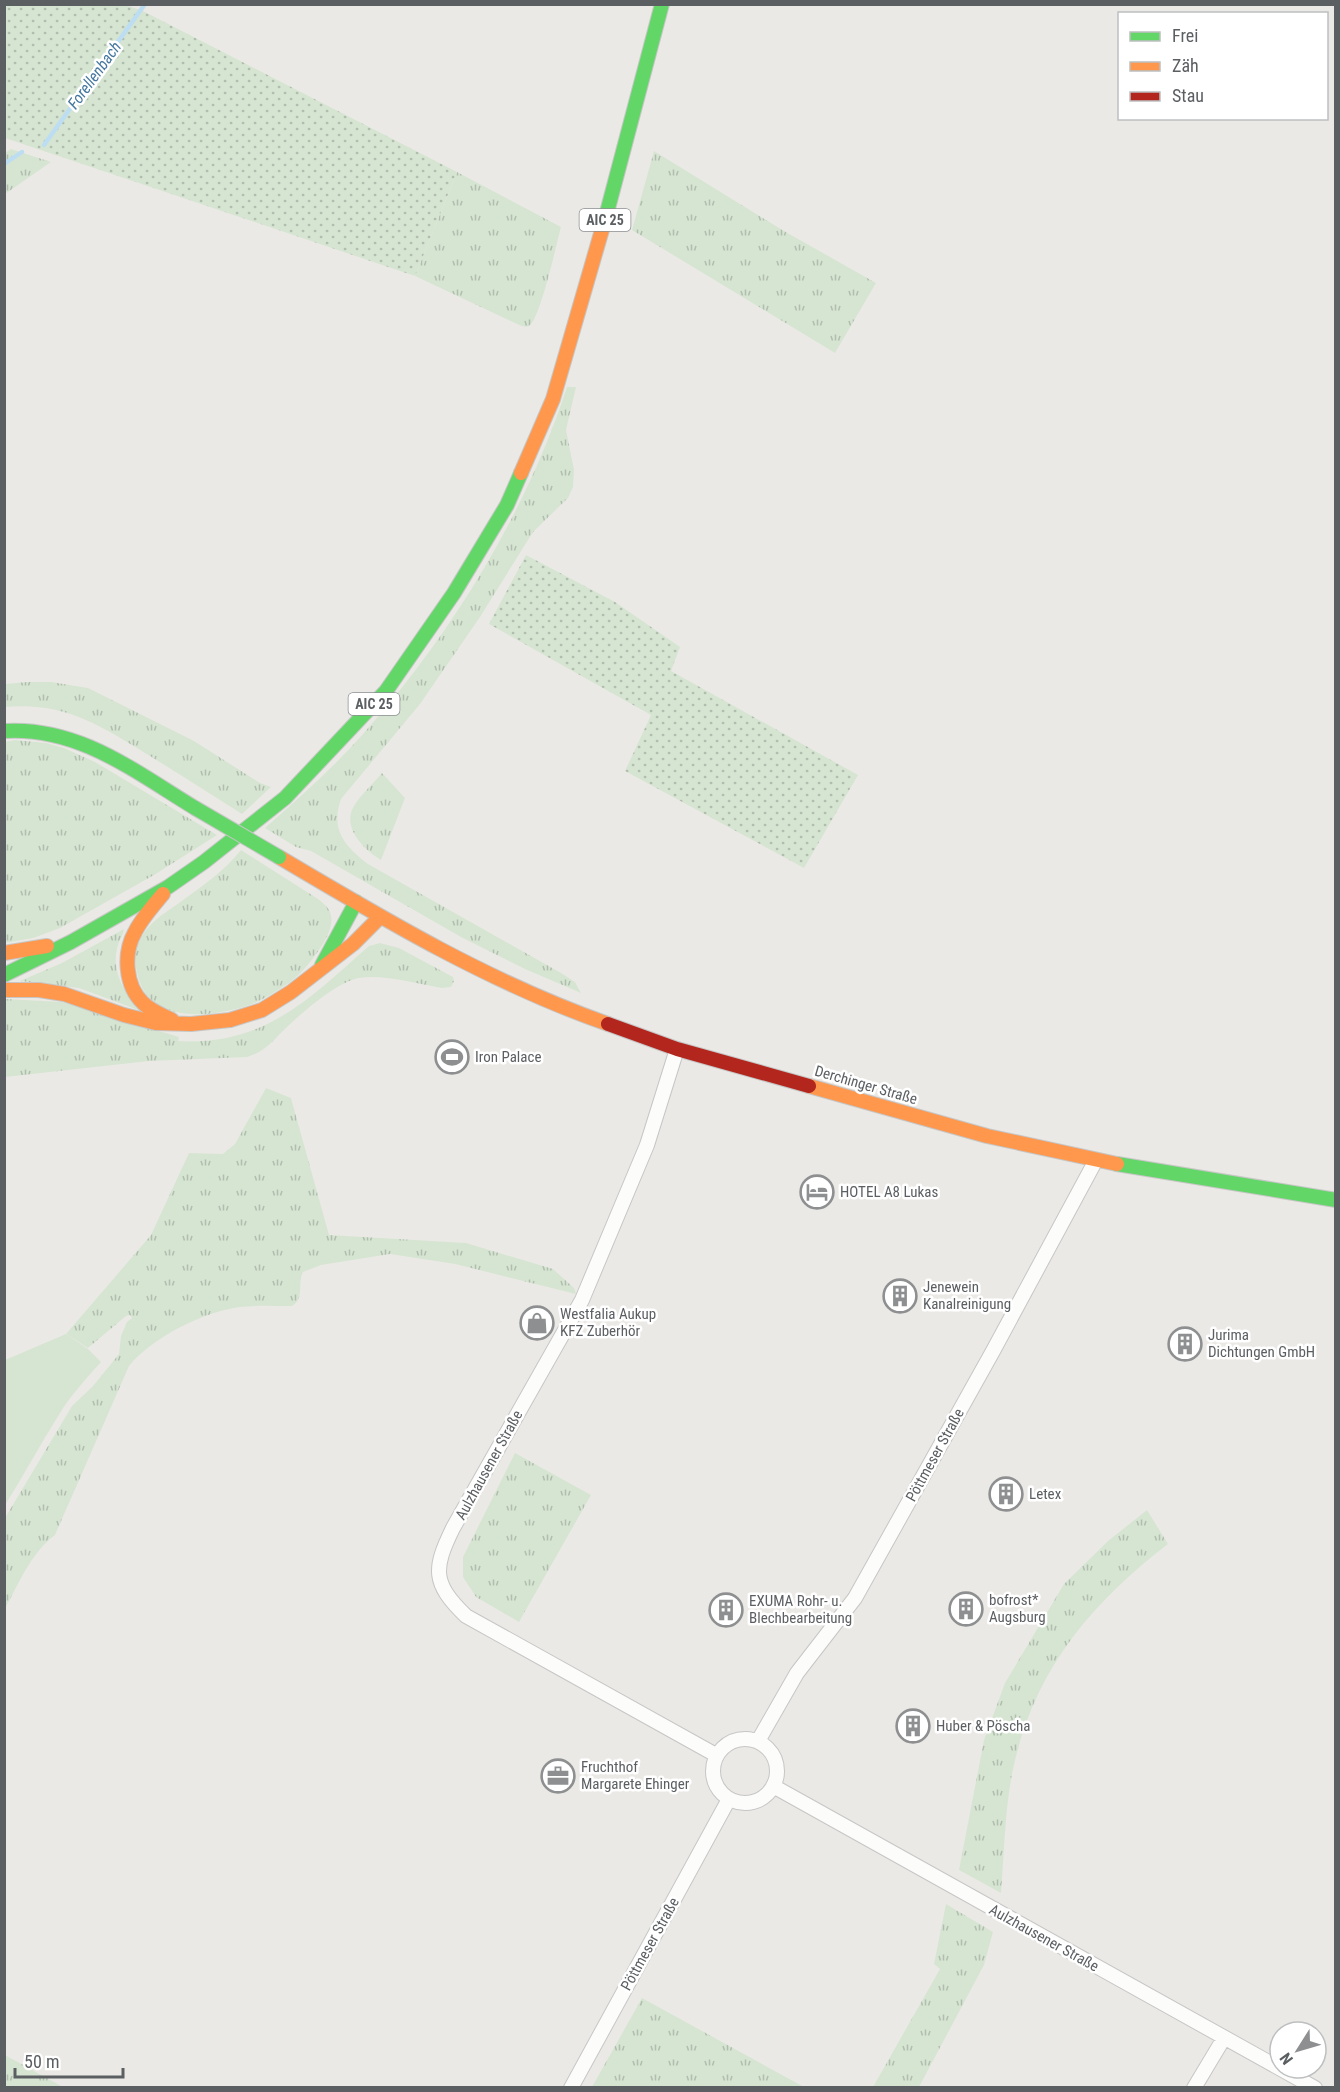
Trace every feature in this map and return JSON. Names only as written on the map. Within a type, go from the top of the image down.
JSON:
[{"type":"main road","name":"AIC 25","points":[[4,975],[71,942],[168,887],[204,862],[285,798],[386,691],[454,593],[507,505],[553,399],[599,242],[662,4]]},
{"type":"main road","name":"Derchinger Straße","points":[[4,730],[46,732],[65,736],[100,752],[380,917],[462,962],[537,997],[677,1049],[987,1136],[1096,1160],[1335,1200]]},
{"type":"main road","points":[[168,887],[132,936],[127,964],[129,976],[142,1001],[156,1013],[181,1024]]},
{"type":"main road","points":[[317,974],[356,902]]},
{"type":"main road","points":[[4,990],[47,990],[75,996],[148,1022],[210,1024],[234,1021],[260,1012],[285,998],[344,953],[380,917]]},
{"type":"main road","points":[[4,953],[71,942]]},
{"type":"street","name":"Aulzhausener Straße","points":[[677,1049],[647,1144],[582,1300],[453,1528],[441,1553],[439,1567],[445,1593],[466,1616],[716,1755]]},
{"type":"street","name":"Pöttmeser Straße","points":[[758,1741],[797,1673],[855,1598],[993,1351],[1096,1160]]},
{"type":"street","points":[[739,1739],[758,1741],[766,1746],[775,1761],[777,1769],[773,1786],[767,1795],[758,1800],[738,1803],[729,1799],[715,1784],[713,1764],[716,1755],[730,1742],[739,1739]]},
{"type":"street","name":"Aulzhausener Straße","points":[[773,1786],[1315,2088]]},
{"type":"street","name":"Pöttmeser Straße","points":[[571,2088],[729,1799]]},
{"type":"street","points":[[1194,2088],[1224,2038]]},
{"type":"green space","points":[[5,4],[122,4],[143,11],[457,172],[415,276],[5,138]]},
{"type":"green space","points":[[11,149],[51,162],[5,194],[5,153]]},
{"type":"green space","points":[[654,151],[784,231],[876,283],[835,353],[632,230]]},
{"type":"green space","points":[[457,172],[561,227],[543,296],[529,326],[520,325],[415,276]]},
{"type":"green space","points":[[567,387],[576,387],[566,430],[574,470],[573,487],[568,498],[533,532],[480,617],[420,704],[341,799],[337,820],[346,844],[368,864],[561,973],[575,982],[581,993],[525,969],[461,937],[311,851],[296,847],[265,828],[328,771],[363,734],[426,656],[455,614],[483,571],[508,526],[550,434]]},
{"type":"green space","points":[[526,555],[615,602],[680,647],[671,671],[858,775],[804,868],[625,771],[651,715],[489,624]]},
{"type":"green space","points":[[51,682],[88,688],[194,741],[260,783],[271,787],[242,814],[128,742],[95,724],[45,708],[5,707],[5,684]]},
{"type":"green space","points":[[15,740],[46,743],[64,748],[95,762],[217,835],[154,875],[60,928],[33,938],[5,943],[5,742]]},
{"type":"green space","points":[[382,773],[405,798],[381,860],[356,837],[350,822],[354,806]]},
{"type":"green space","points":[[241,850],[327,907],[331,922],[324,942],[294,979],[248,1006],[199,1014],[169,1010],[156,1004],[146,994],[139,980],[136,955],[140,940],[153,922],[214,877]]},
{"type":"green space","points":[[124,929],[116,952],[117,971],[124,988],[141,1011],[79,988],[20,981],[62,963]]},
{"type":"green space","points":[[380,943],[399,948],[453,977],[451,987],[442,988],[379,977],[350,981],[331,991],[311,1006],[264,1049],[247,1057],[149,1061],[5,1077],[5,999],[62,1002],[179,1037],[178,1041],[208,1041],[236,1036],[283,1015],[305,1001],[369,946]]},
{"type":"green space","points":[[266,1088],[291,1098],[329,1235],[466,1243],[553,1269],[574,1288],[576,1294],[455,1264],[390,1254],[321,1265],[303,1272],[300,1295],[292,1306],[240,1307],[226,1310],[195,1320],[165,1336],[139,1355],[129,1366],[55,1535],[32,1559],[5,1609],[5,1518],[72,1406],[93,1386],[119,1354],[121,1336],[127,1322],[132,1318],[130,1315],[126,1316],[88,1348],[66,1334],[151,1235],[189,1153],[223,1154],[235,1144]]},
{"type":"green space","points":[[66,1334],[88,1349],[101,1362],[64,1406],[5,1505],[5,1360]]},
{"type":"green space","points":[[515,1453],[591,1495],[519,1622],[476,1597],[463,1577],[463,1557]]},
{"type":"green space","points":[[1147,1510],[1168,1544],[1113,1591],[1068,1644],[1049,1673],[1021,1738],[1012,1774],[1006,1818],[1001,1893],[959,1870],[984,1740],[1005,1683],[1064,1584],[1108,1541]]},
{"type":"green space","points":[[946,1904],[993,1932],[984,1965],[919,2087],[873,2087],[940,1969],[934,1964]]},
{"type":"green space","points":[[642,1998],[804,2087],[592,2087]]},
{"type":"green space","points":[[5,2055],[63,2087],[5,2087]]},
{"type":"waterway","name":"Forellenbach","points":[[44,145],[145,4]]},
{"type":"waterway","name":"Forellenbach","points":[[4,164],[22,152]]},
{"type":"traffic: fast","points":[[606,216],[662,4]]},
{"type":"traffic: fast","points":[[4,975],[71,942],[168,887],[204,862],[285,798],[386,691],[454,593],[507,505],[521,473]]},
{"type":"traffic: fast","points":[[4,731],[31,731],[81,743],[127,766],[195,808]]},
{"type":"traffic: fast","points":[[195,808],[279,857]]},
{"type":"traffic: fast","points":[[322,965],[356,902]]},
{"type":"traffic: fast","points":[[1117,1164],[1336,1200]]},
{"type":"traffic: slow","points":[[521,473],[553,399],[606,216]]},
{"type":"traffic: slow","points":[[279,857],[399,927],[480,970],[565,1008],[608,1024]]},
{"type":"traffic: slow","points":[[163,894],[144,917],[131,940],[128,969],[132,988],[143,1003],[153,1011],[172,1020]]},
{"type":"traffic: slow","points":[[4,990],[39,990],[64,994],[124,1015],[156,1023],[191,1024],[230,1020],[262,1010],[291,992],[353,944],[380,917]]},
{"type":"traffic: slow","points":[[4,953],[47,946]]},
{"type":"traffic: slow","points":[[809,1086],[987,1136],[1117,1164]]},
{"type":"traffic: jam","points":[[608,1024],[677,1049],[809,1086]]},
{"type":"place","name":"Iron Palace","points":[[452,1057]]},
{"type":"place","name":"HOTEL A8 Lukas","points":[[817,1192]]},
{"type":"place","name":"Jenewein Kanalreinigung","points":[[900,1296]]},
{"type":"place","name":"Westfalia Aukup KFZ Zuberhör","points":[[537,1323]]},
{"type":"place","name":"Jurima Dichtungen GmbH","points":[[1185,1344]]},
{"type":"place","name":"Letex","points":[[1006,1494]]},
{"type":"place","name":"bofrost* Augsburg","points":[[966,1609]]},
{"type":"place","name":"EXUMA Rohr- u. Blechbearbeitung","points":[[726,1610]]},
{"type":"place","name":"Huber & Pöscha","points":[[913,1726]]},
{"type":"place","name":"Fruchthof Margarete Ehinger","points":[[558,1776]]}]
